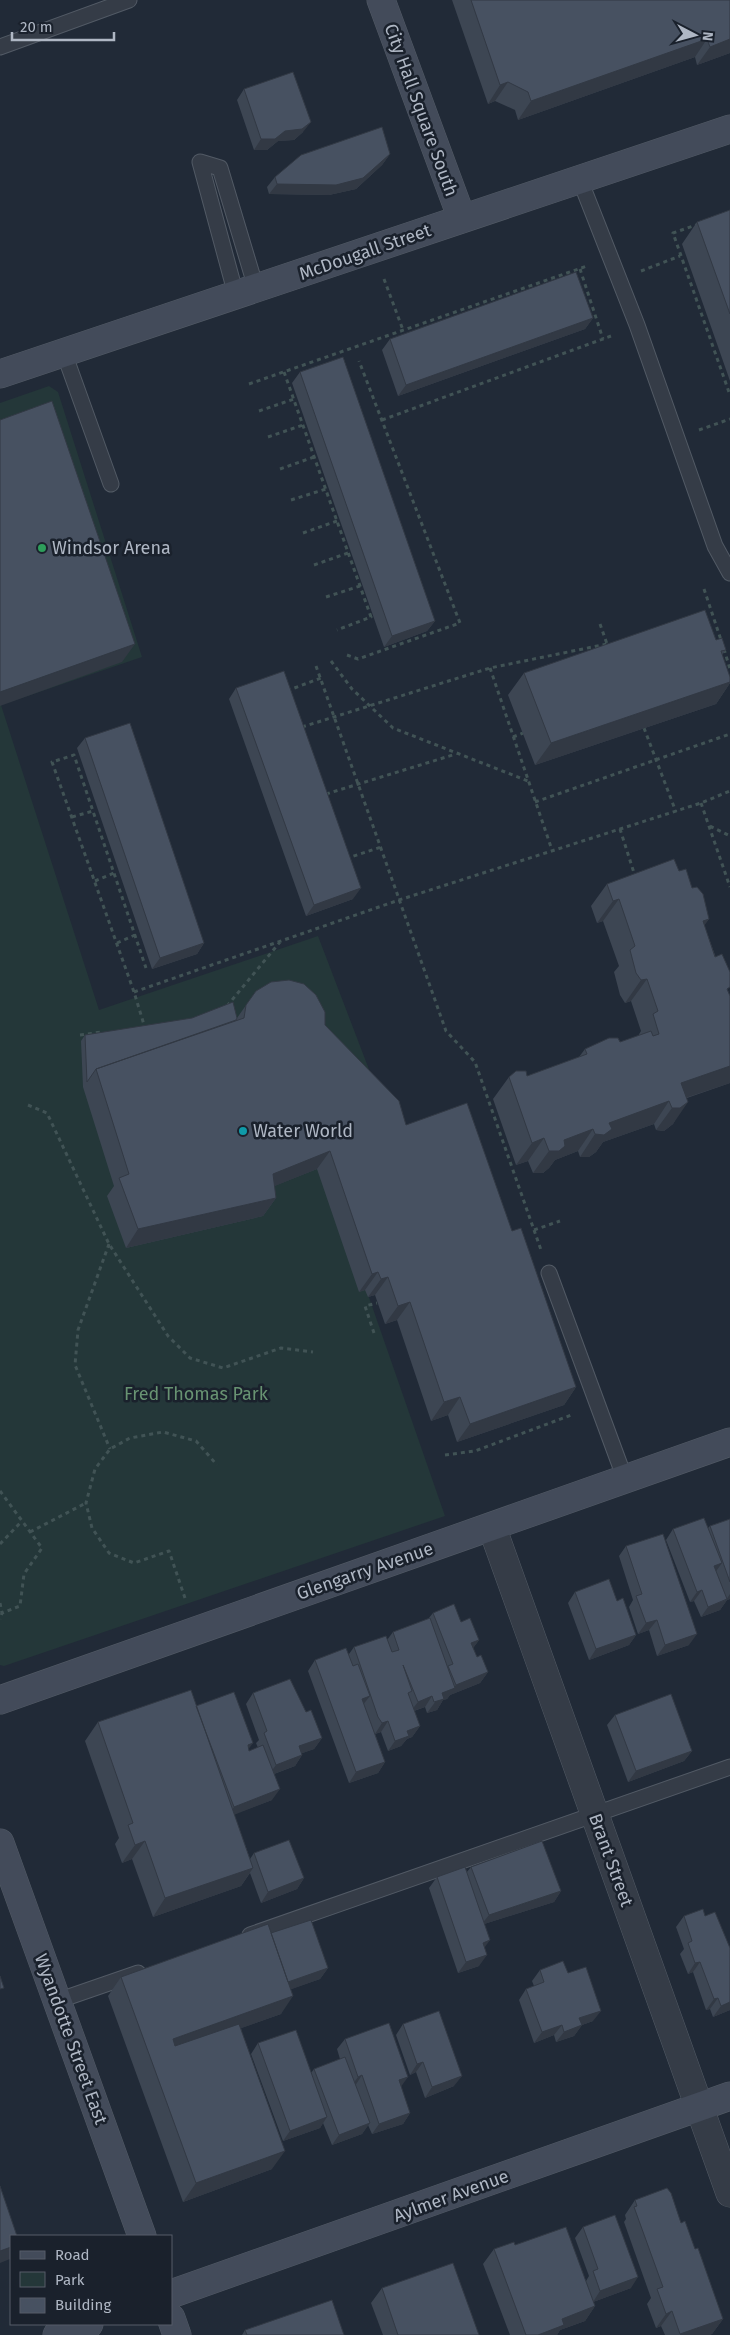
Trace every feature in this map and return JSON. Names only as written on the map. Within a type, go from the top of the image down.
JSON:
[{"type":"main road","name":"City Hall Square South","points":[[381,0],[462,219]]},
{"type":"main road","name":"McDougall Street","points":[[0,374],[730,129]]},
{"type":"main road","name":"Glengarry Avenue","points":[[0,1700],[730,1442]]},
{"type":"main road","name":"Wyandotte Street East","points":[[0,1843],[142,2235]]},
{"type":"main road","name":"Aylmer Avenue","points":[[172,2294],[730,2096]]},
{"type":"main road","points":[[172,2320],[178,2335]]},
{"type":"main road","points":[[57,2335],[86,2325]]},
{"type":"street","name":"Brant Street","points":[[492,1527],[730,2193]]},
{"type":"lane","points":[[0,47],[129,0]]},
{"type":"lane","points":[[200,162],[220,168],[246,292],[200,162]]},
{"type":"lane","points":[[580,180],[641,335],[715,546],[730,573]]},
{"type":"lane","points":[[64,353],[111,484]]},
{"type":"lane","points":[[548,1273],[625,1479]]},
{"type":"lane","points":[[238,1939],[730,1767]]},
{"type":"lane","points":[[57,2001],[154,1968]]},
{"type":"path","points":[[705,222],[673,233],[730,395]]},
{"type":"path","points":[[637,272],[680,256]]},
{"type":"path","points":[[249,384],[595,264]]},
{"type":"path","points":[[580,269],[604,339]]},
{"type":"path","points":[[384,279],[404,330]]},
{"type":"path","points":[[382,420],[611,336]]},
{"type":"path","points":[[347,655],[358,659],[460,623],[359,361]]},
{"type":"path","points":[[284,372],[371,618],[337,630]]},
{"type":"path","points":[[259,411],[294,399]]},
{"type":"path","points":[[699,430],[730,419]]},
{"type":"path","points":[[268,437],[303,425]]},
{"type":"path","points":[[280,468],[314,457]]},
{"type":"path","points":[[291,500],[326,490]]},
{"type":"path","points":[[303,534],[337,522]]},
{"type":"path","points":[[314,565],[348,554]]},
{"type":"path","points":[[326,597],[360,586]]},
{"type":"path","points":[[704,589],[730,669]]},
{"type":"path","points":[[600,624],[610,651]]},
{"type":"path","points":[[302,727],[490,668],[607,644]]},
{"type":"path","points":[[721,662],[727,659]]},
{"type":"path","points":[[331,660],[352,689],[393,728],[528,781]]},
{"type":"path","points":[[316,666],[446,1031],[475,1062],[534,1230],[560,1221]]},
{"type":"path","points":[[490,668],[552,850]]},
{"type":"path","points":[[292,699],[289,690],[321,678]]},
{"type":"path","points":[[299,718],[305,735]]},
{"type":"path","points":[[644,728],[676,812]]},
{"type":"path","points":[[513,737],[523,733]]},
{"type":"path","points":[[535,802],[730,734]]},
{"type":"path","points":[[326,794],[456,754]]},
{"type":"path","points":[[145,1028],[117,942],[52,762],[74,755],[146,968]]},
{"type":"path","points":[[323,786],[329,803]]},
{"type":"path","points":[[134,992],[399,900],[676,812],[730,791]]},
{"type":"path","points":[[701,803],[730,887]]},
{"type":"path","points":[[72,818],[93,811]]},
{"type":"path","points":[[710,826],[730,836]]},
{"type":"path","points":[[620,829],[637,880]]},
{"type":"path","points":[[345,849],[348,858],[380,846]]},
{"type":"path","points":[[95,881],[114,873]]},
{"type":"path","points":[[117,942],[135,935]]},
{"type":"path","points":[[221,1008],[229,1005],[281,941]]},
{"type":"path","points":[[135,1029],[153,1027]]},
{"type":"path","points":[[80,1035],[108,1032]]},
{"type":"path","points":[[28,1106],[47,1113],[110,1244],[168,1336],[190,1358],[223,1368],[281,1348],[313,1352]]},
{"type":"path","points":[[502,1140],[507,1138]]},
{"type":"path","points":[[110,1244],[78,1330],[75,1366],[110,1449]]},
{"type":"path","points":[[374,1333],[365,1306],[378,1303]]},
{"type":"path","points":[[445,1455],[475,1451],[598,1405]]},
{"type":"path","points":[[185,1598],[169,1552],[134,1563],[109,1553],[92,1528],[86,1503],[96,1469],[110,1449],[130,1438],[163,1432],[196,1441],[217,1465]]},
{"type":"path","points":[[0,1491],[42,1548],[24,1574],[20,1606],[2,1613]]},
{"type":"path","points":[[30,1532],[86,1503]]},
{"type":"path","points":[[0,1544],[22,1521]]},
{"type":"path","points":[[0,1603],[2,1613],[0,1620]]},
{"type":"green space","name":"Fred Thomas Park","points":[[49,386],[58,392],[142,657],[1,705],[99,1010],[318,936],[396,1140],[323,1165],[445,1516],[4,1666],[0,1665],[0,403]]},
{"type":"building","points":[[471,0],[730,0],[730,39],[710,47],[707,39],[531,101],[528,92],[508,82],[500,85]]},
{"type":"building","points":[[293,72],[311,122],[302,129],[285,131],[275,139],[261,139],[244,89]]},
{"type":"building","points":[[382,127],[390,154],[363,178],[336,185],[277,184],[275,177],[301,155]]},
{"type":"building","points":[[730,210],[730,314],[697,222]]},
{"type":"building","points":[[576,272],[593,318],[406,385],[390,339]]},
{"type":"building","points":[[343,357],[435,621],[392,636],[300,372]]},
{"type":"building","name":"Windsor Arena","points":[[52,401],[135,644],[0,692],[0,420]]},
{"type":"building","points":[[705,610],[716,640],[722,638],[726,650],[721,651],[730,682],[551,743],[524,673]]},
{"type":"building","points":[[284,671],[361,888],[314,905],[236,688]]},
{"type":"building","points":[[130,723],[204,943],[160,958],[85,738]]},
{"type":"building","points":[[674,859],[679,871],[686,869],[692,888],[697,887],[703,894],[709,919],[703,921],[715,957],[722,954],[730,972],[730,987],[727,989],[730,996],[730,1066],[681,1083],[688,1102],[680,1108],[672,1108],[669,1101],[609,1123],[612,1129],[604,1135],[595,1134],[593,1129],[564,1140],[565,1146],[559,1151],[549,1151],[544,1138],[532,1143],[509,1077],[516,1071],[526,1071],[527,1076],[587,1054],[585,1049],[609,1038],[618,1038],[620,1042],[651,1031],[653,1036],[659,1034],[653,1014],[658,1011],[647,979],[641,980],[636,973],[630,950],[635,946],[619,899],[613,901],[607,884]]},
{"type":"building","points":[[289,980],[304,984],[316,995],[325,1012],[325,1025],[399,1101],[406,1125],[467,1103],[512,1231],[521,1228],[576,1387],[470,1424],[460,1397],[444,1402],[410,1302],[398,1306],[388,1277],[381,1279],[378,1272],[372,1274],[330,1151],[273,1174],[276,1198],[138,1229],[119,1178],[129,1174],[96,1069],[244,1018],[246,1005],[256,991],[271,982]]},
{"type":"building","points":[[233,1002],[236,1020],[96,1069],[87,1082],[85,1035],[192,1018]]},
{"type":"building","points":[[704,1518],[722,1563],[714,1566],[727,1599],[708,1607],[702,1590],[697,1592],[673,1529]]},
{"type":"building","points":[[730,1519],[730,1582],[710,1526]]},
{"type":"building","points":[[663,1534],[697,1634],[665,1645],[657,1620],[646,1623],[636,1596],[642,1594],[626,1546]]},
{"type":"building","points":[[609,1579],[617,1601],[623,1598],[636,1635],[596,1649],[575,1592]]},
{"type":"building","points":[[454,1604],[461,1622],[470,1618],[479,1640],[471,1643],[477,1657],[481,1655],[488,1672],[456,1685],[448,1666],[453,1664],[433,1613]]},
{"type":"building","points":[[430,1618],[455,1688],[442,1693],[444,1699],[434,1702],[432,1696],[418,1702],[403,1665],[412,1691],[408,1693],[420,1726],[407,1731],[409,1736],[395,1741],[388,1721],[382,1723],[378,1717],[354,1647],[386,1636],[392,1652],[399,1650],[393,1632]]},
{"type":"building","points":[[346,1648],[353,1666],[358,1664],[370,1696],[362,1699],[385,1762],[356,1772],[315,1660]]},
{"type":"building","points":[[290,1679],[306,1712],[311,1710],[322,1738],[299,1746],[302,1755],[276,1765],[264,1733],[267,1731],[253,1693]]},
{"type":"building","points":[[191,1690],[253,1868],[165,1898],[145,1841],[135,1845],[128,1825],[133,1823],[98,1722]]},
{"type":"building","points":[[234,1692],[253,1743],[248,1745],[249,1751],[263,1745],[280,1789],[234,1807],[196,1706]]},
{"type":"building","points":[[671,1694],[692,1751],[636,1771],[615,1715]]},
{"type":"building","points":[[289,1840],[304,1878],[268,1892],[254,1853]]},
{"type":"building","points":[[542,1841],[561,1891],[489,1915],[471,1867]]},
{"type":"building","points":[[465,1867],[490,1940],[483,1943],[487,1955],[466,1962],[437,1877]]},
{"type":"building","points":[[703,1909],[705,1916],[715,1912],[730,1948],[730,2002],[721,2006],[718,1998],[714,1999],[700,1962],[695,1963],[688,1943],[692,1941],[684,1916]]},
{"type":"building","points":[[311,1920],[328,1968],[288,1982],[271,1933]]},
{"type":"building","points":[[268,1924],[293,1996],[173,2039],[175,2046],[239,2024],[285,2151],[196,2183],[121,1977]]},
{"type":"building","points":[[563,1961],[568,1973],[586,1967],[601,2011],[579,2018],[582,2025],[564,2032],[562,2025],[542,2032],[526,1989],[544,1982],[540,1970]]},
{"type":"building","points":[[0,1976],[4,1988],[0,1989]]},
{"type":"building","points":[[439,2011],[462,2076],[432,2087],[423,2062],[417,2064],[403,2024]]},
{"type":"building","points":[[389,2023],[408,2077],[399,2080],[410,2113],[379,2124],[362,2075],[358,2077],[345,2039]]},
{"type":"building","points":[[296,2030],[327,2117],[290,2131],[258,2043]]},
{"type":"building","points":[[345,2057],[370,2123],[339,2135],[314,2069]]},
{"type":"building","points":[[0,2186],[17,2235],[10,2235],[10,2247],[0,2251]]},
{"type":"building","points":[[667,2188],[671,2193],[681,2223],[685,2221],[695,2249],[698,2248],[723,2319],[680,2334],[672,2311],[666,2314],[657,2289],[663,2287],[634,2207],[637,2206],[635,2200]]},
{"type":"building","points":[[615,2215],[638,2277],[600,2291],[593,2271],[598,2269],[583,2227]]},
{"type":"building","points":[[566,2227],[595,2306],[562,2319],[564,2325],[538,2335],[526,2335],[494,2249],[514,2242],[515,2245]]},
{"type":"building","points":[[453,2263],[479,2335],[398,2335],[382,2288]]},
{"type":"building","points":[[332,2300],[344,2335],[247,2335],[245,2330]]},
{"type":"place","name":"Windsor Arena","points":[[42,548]]},
{"type":"place","name":"Water World","points":[[243,1131]]}]
